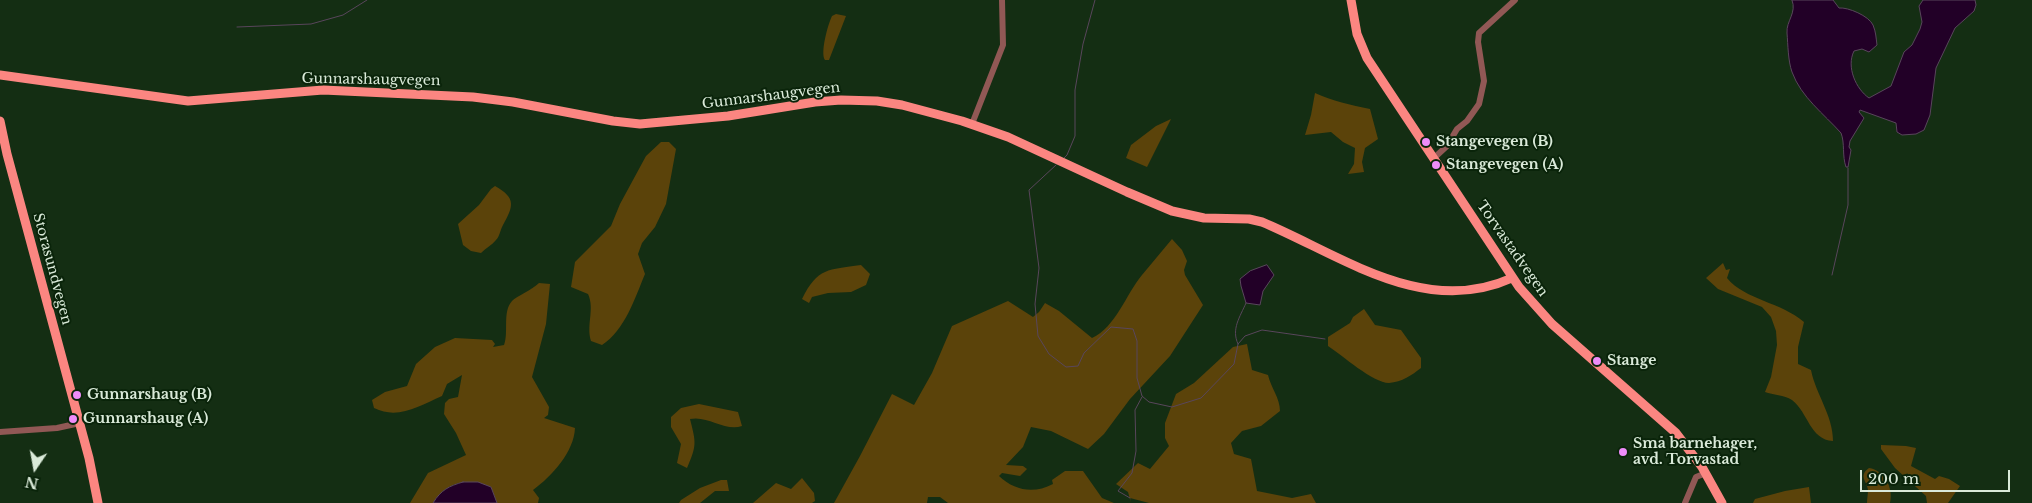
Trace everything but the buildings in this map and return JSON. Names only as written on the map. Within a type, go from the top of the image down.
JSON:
[{"type":"main road","name":"Torvastadvegen","points":[[1351,0],[1354,21],[1363,50],[1512,278],[1552,324],[1676,433],[1706,473],[1722,503]]},
{"type":"main road","name":"Gunnarshaugvegen","points":[[0,75],[188,101],[323,90],[464,96],[513,102],[605,120],[640,124],[728,116],[799,104],[856,100],[902,105],[972,124],[1030,146],[1153,204],[1172,211],[1204,218],[1249,219],[1262,222],[1344,263],[1385,278],[1429,288],[1465,291],[1478,290],[1512,278]]},
{"type":"main road","name":"Storasundvegen","points":[[0,121],[12,173],[80,423],[98,503]]},
{"type":"street","points":[[972,124],[1002,45],[1002,0]]},
{"type":"street","points":[[1434,158],[1447,146],[1457,129],[1468,121],[1479,104],[1484,81],[1478,42],[1479,33],[1514,0]]},
{"type":"street","points":[[0,432],[58,428],[80,423]]},
{"type":"street","points":[[1685,503],[1696,477],[1706,473]]},
{"type":"shaded area","points":[[1792,0],[1833,0],[1839,8],[1858,13],[1871,22],[1875,30],[1877,45],[1869,52],[1862,49],[1854,51],[1851,64],[1856,83],[1869,98],[1891,86],[1904,52],[1912,45],[1920,29],[1922,22],[1919,6],[1923,0],[1975,0],[1974,11],[1955,28],[1936,68],[1930,115],[1924,130],[1916,134],[1902,135],[1897,132],[1896,123],[1860,110],[1859,112],[1864,118],[1850,141],[1849,147],[1851,150],[1848,167],[1846,167],[1841,133],[1807,97],[1792,72],[1787,29],[1793,9]]},
{"type":"shaded area","points":[[836,14],[846,16],[829,60],[825,60],[823,51],[827,32],[832,16]]},
{"type":"shaded area","points":[[1315,93],[1335,101],[1370,109],[1378,139],[1365,148],[1362,162],[1364,172],[1348,174],[1354,164],[1355,148],[1343,142],[1331,132],[1305,135]]},
{"type":"shaded area","points":[[1171,119],[1147,167],[1126,158],[1131,145],[1156,126]]},
{"type":"shaded area","points":[[661,142],[669,142],[676,149],[666,204],[655,227],[642,243],[638,254],[645,274],[633,303],[617,331],[602,345],[591,341],[589,329],[591,305],[588,294],[571,287],[575,262],[611,226],[620,204],[646,156]]},
{"type":"shaded area","points":[[495,186],[502,190],[510,199],[511,208],[494,242],[481,253],[471,251],[463,245],[458,224],[479,205]]},
{"type":"shaded area","points":[[1172,239],[1182,250],[1187,261],[1184,270],[1185,275],[1203,305],[1170,356],[1130,399],[1104,434],[1088,449],[1051,431],[1031,427],[1023,447],[1006,465],[1023,466],[1027,469],[1020,476],[1002,473],[999,476],[1018,488],[1032,490],[1053,484],[1052,480],[1065,471],[1083,471],[1102,498],[1114,503],[948,503],[940,497],[928,497],[927,503],[834,503],[892,394],[914,405],[932,373],[952,326],[1008,301],[1033,317],[1045,303],[1059,311],[1092,338],[1108,326],[1136,283]]},
{"type":"shaded area","points":[[1723,263],[1726,270],[1730,269],[1727,278],[1743,291],[1795,315],[1804,322],[1798,347],[1798,364],[1811,370],[1830,422],[1833,441],[1819,436],[1814,431],[1802,411],[1792,400],[1765,392],[1771,377],[1777,345],[1776,331],[1771,317],[1762,307],[1718,289],[1706,278]]},
{"type":"shaded area","points":[[861,265],[870,274],[866,285],[851,292],[828,293],[812,297],[809,303],[802,299],[819,275],[840,268]]},
{"type":"shaded area","points":[[1267,265],[1274,275],[1263,291],[1260,305],[1246,303],[1240,279],[1250,271]]},
{"type":"shaded area","points":[[539,283],[550,284],[546,324],[532,377],[549,407],[548,415],[544,418],[575,428],[571,446],[561,463],[533,490],[539,498],[538,503],[497,503],[491,487],[466,482],[451,486],[439,495],[433,503],[410,503],[428,473],[466,455],[456,433],[444,414],[445,403],[449,399],[458,397],[462,375],[447,384],[442,396],[408,410],[392,413],[383,411],[374,408],[372,400],[385,392],[407,386],[416,364],[435,347],[455,338],[492,340],[495,344],[493,347],[504,345],[506,316],[509,306],[514,299]]},
{"type":"shaded area","points":[[1364,309],[1375,325],[1401,330],[1421,358],[1421,368],[1402,380],[1389,383],[1382,382],[1366,374],[1328,346],[1328,337],[1350,323],[1353,317]]},
{"type":"shaded area","points":[[1247,344],[1252,370],[1268,375],[1279,402],[1280,411],[1261,426],[1242,431],[1231,443],[1234,454],[1251,459],[1257,491],[1292,498],[1311,494],[1316,503],[1149,503],[1130,498],[1131,503],[1128,492],[1116,484],[1138,463],[1150,469],[1169,446],[1165,438],[1165,423],[1176,394],[1194,383],[1233,347]]},
{"type":"shaded area","points":[[699,404],[738,412],[742,426],[729,427],[703,419],[690,419],[694,444],[693,454],[687,468],[677,463],[681,444],[671,427],[671,417],[681,408]]},
{"type":"shaded area","points":[[1881,445],[1916,448],[1911,466],[1935,479],[1939,476],[1949,479],[1960,486],[1948,503],[1927,503],[1926,496],[1895,468],[1881,449]]},
{"type":"shaded area","points":[[1869,468],[1879,472],[1887,481],[1891,491],[1890,503],[1867,503],[1868,490],[1864,474]]},
{"type":"shaded area","points":[[802,478],[814,493],[815,501],[812,503],[753,503],[776,483],[791,489]]},
{"type":"shaded area","points":[[721,480],[727,480],[729,491],[715,491],[700,503],[679,503],[700,488]]},
{"type":"shaded area","points":[[463,482],[478,482],[491,487],[497,503],[433,503],[446,489]]},
{"type":"shaded area","points":[[1809,487],[1811,503],[1753,503],[1755,499]]},
{"type":"waterway","points":[[237,27],[311,24],[343,15],[367,0]]},
{"type":"waterway","points":[[1063,159],[1067,155],[1075,136],[1075,90],[1083,44],[1095,0]]},
{"type":"waterway","points":[[1056,165],[1029,190],[1039,268],[1035,304],[1038,336],[1049,354],[1066,367],[1078,366],[1084,353],[1111,327],[1133,329],[1137,341],[1137,378],[1142,396],[1149,402],[1172,407],[1201,398],[1234,364],[1238,344],[1245,336],[1262,330],[1325,339]]},
{"type":"waterway","points":[[1832,275],[1848,205],[1848,168]]},
{"type":"waterway","points":[[1238,344],[1235,333],[1246,303]]},
{"type":"waterway","points":[[1130,498],[1118,491],[1132,473],[1136,451],[1135,410],[1142,397]]},
{"type":"place","name":"Stangevegen (B)","points":[[1426,142]]},
{"type":"place","name":"Stangevegen (A)","points":[[1436,165]]},
{"type":"place","name":"Stange","points":[[1597,361]]},
{"type":"place","name":"Gunnarshaug (B)","points":[[77,395]]},
{"type":"place","name":"Gunnarshaug (A)","points":[[73,419]]},
{"type":"place","name":"Små barnehager, avd. Torvastad","points":[[1623,452]]}]
